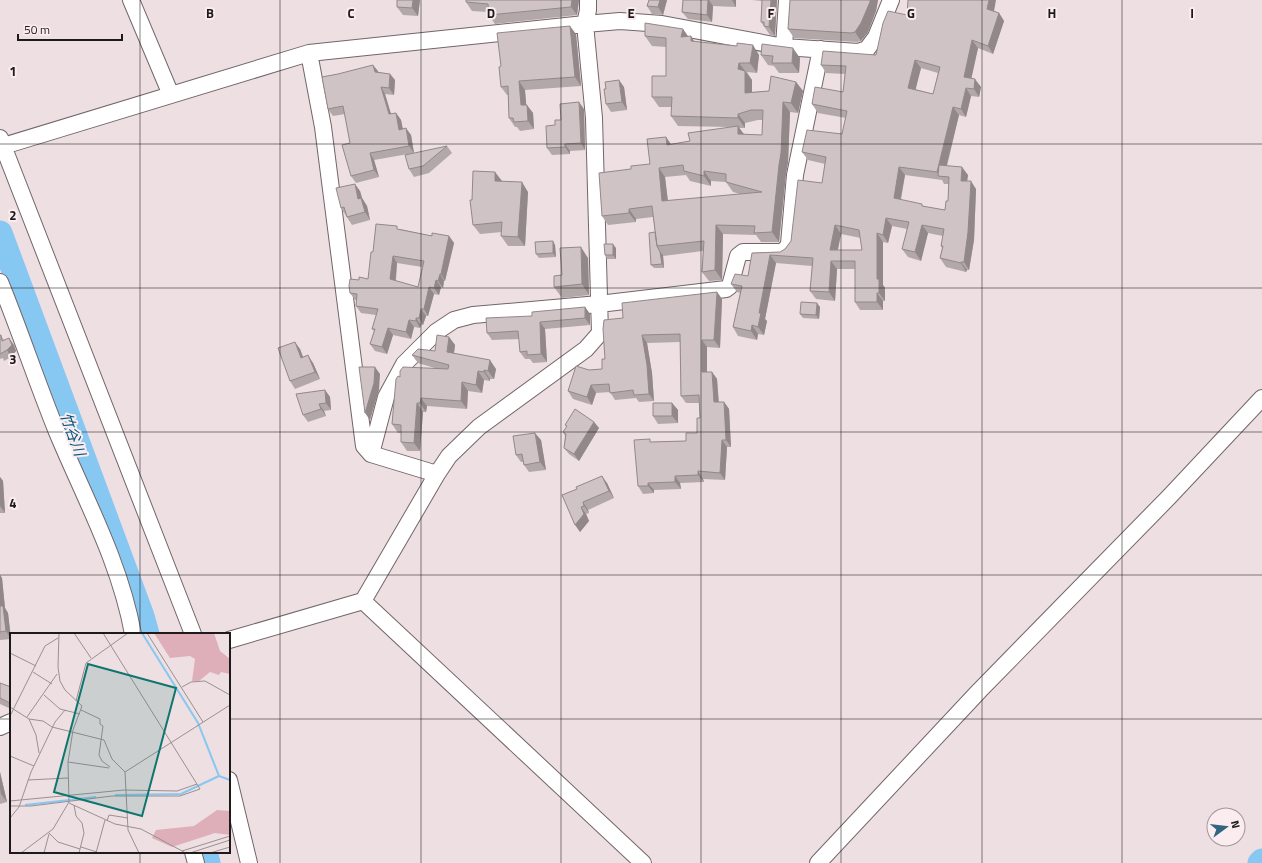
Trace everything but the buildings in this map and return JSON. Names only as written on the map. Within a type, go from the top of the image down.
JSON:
[{"type":"street","points":[[131,0],[171,95]]},
{"type":"street","points":[[230,640],[363,600],[436,474],[449,456],[478,427],[586,349],[600,333],[594,118],[585,24],[588,10],[588,0]]},
{"type":"street","points":[[784,47],[787,0]]},
{"type":"street","points":[[193,633],[1,144],[309,53],[620,21],[662,24],[784,47],[821,48],[858,52],[867,49],[876,36],[891,0]]},
{"type":"street","points":[[371,454],[386,397],[404,364],[436,332],[454,320],[473,315],[599,304],[726,289],[730,286],[738,256],[743,252],[781,252],[786,249],[789,244],[795,175],[821,48]]},
{"type":"street","points":[[309,53],[323,127],[364,446],[371,454],[436,474]]},
{"type":"street","points":[[0,282],[57,432],[106,543],[129,612],[133,633]]},
{"type":"street","points":[[818,863],[980,690],[1169,498],[1262,398]]},
{"type":"street","points":[[363,600],[643,863]]},
{"type":"street","points":[[0,727],[10,722]]},
{"type":"street","points":[[230,784],[249,863]]},
{"type":"street","points":[[193,853],[196,863]]},
{"type":"waterway","name":"竹谷川","points":[[0,233],[142,616],[147,633]]},
{"type":"waterway","name":"竹谷川","points":[[205,853],[208,863]]}]
